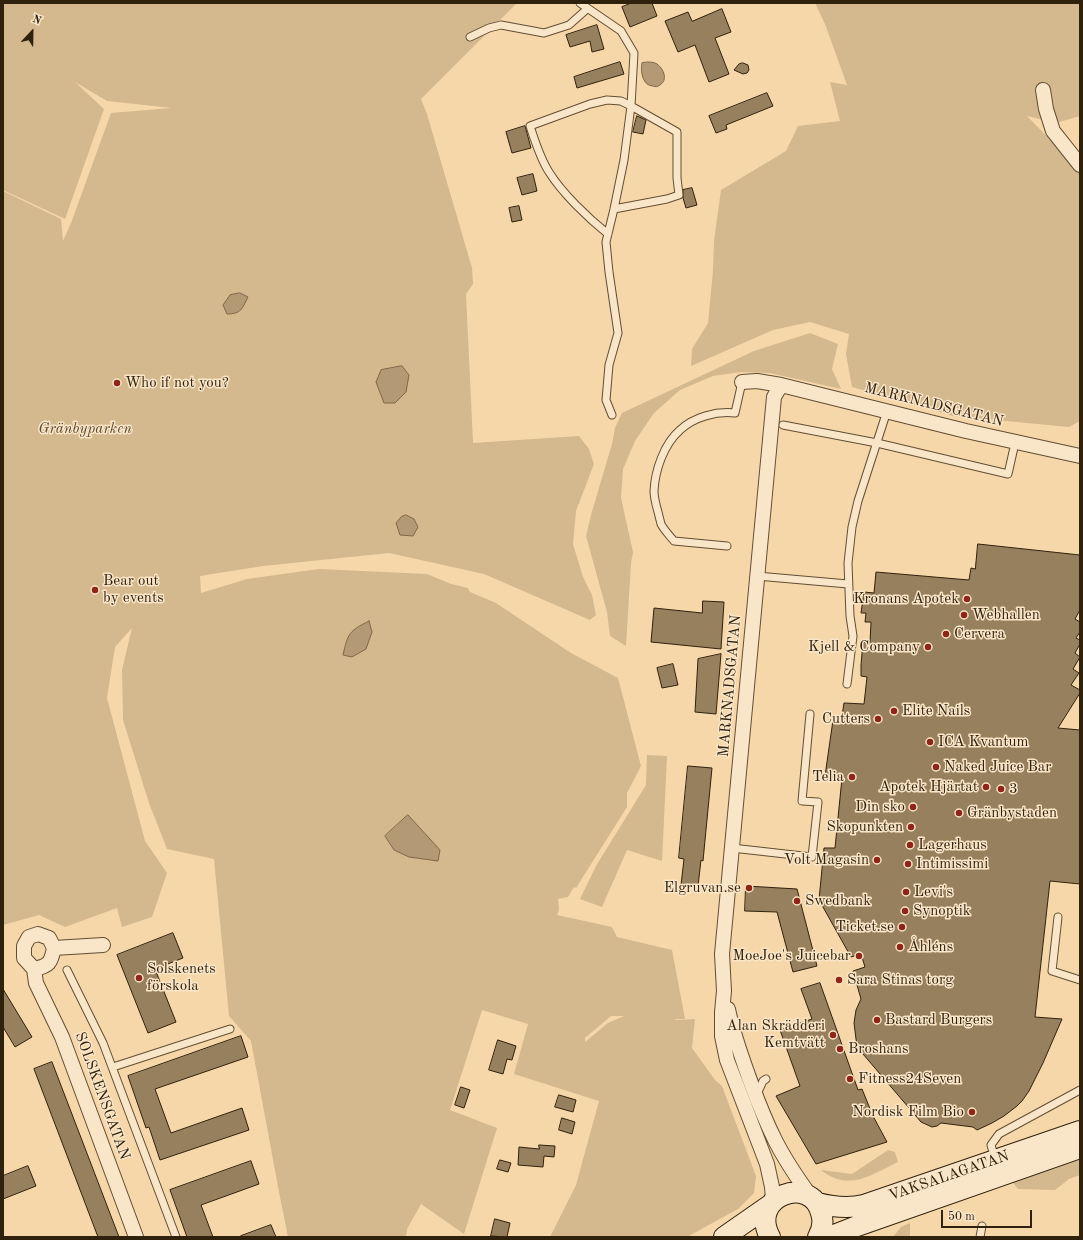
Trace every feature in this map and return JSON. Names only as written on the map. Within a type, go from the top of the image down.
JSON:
[{"type":"main road","name":"VAKSALAGATAN","points":[[829,1237],[997,1169],[1080,1131]]},
{"type":"main road","name":"VAKSALAGATAN","points":[[771,1203],[780,1196],[795,1192],[803,1194],[814,1200],[846,1208],[859,1206],[1080,1148]]},
{"type":"main road","points":[[814,1200],[822,1217],[822,1225],[818,1237]]},
{"type":"main road","points":[[724,1237],[771,1203]]},
{"type":"main road","points":[[770,1237],[765,1222],[766,1213],[771,1203]]},
{"type":"street","points":[[1043,90],[1046,109],[1053,131],[1080,165]]},
{"type":"street","name":"MARKNADSGATAN","points":[[742,382],[781,385],[1015,442],[1080,456]]},
{"type":"street","name":"MARKNADSGATAN","points":[[771,1203],[772,1187],[765,1157],[727,1060],[722,1036],[724,991],[722,954],[774,397],[781,385]]},
{"type":"street","name":"SOLSKENSGATAN","points":[[54,948],[49,938],[38,934],[29,937],[24,946],[24,958],[34,969],[36,983],[62,1037],[136,1237]]},
{"type":"street","points":[[34,969],[44,967],[52,959],[54,948],[103,945]]},
{"type":"street","name":"MARKNADSGATAN","points":[[724,991],[732,1026],[756,1096],[777,1143],[791,1169],[814,1200]]},
{"type":"lane","points":[[580,3],[621,31],[634,53],[632,106],[624,160],[606,242],[618,333],[609,365],[606,400],[612,415]]},
{"type":"lane","points":[[470,37],[489,28],[501,25],[544,33],[568,25],[587,8]]},
{"type":"lane","points":[[608,234],[563,191],[548,171],[530,126],[590,104],[608,100],[621,101],[632,106],[677,132],[677,178],[679,195],[667,199],[614,209]]},
{"type":"lane","points":[[727,546],[674,541],[662,524],[655,499],[655,484],[662,456],[670,441],[680,430],[705,416],[717,412],[735,413],[742,382]]},
{"type":"lane","points":[[847,684],[853,636],[848,584],[848,563],[852,527],[858,501],[887,411]]},
{"type":"lane","points":[[783,425],[877,443],[1008,474],[1015,442]]},
{"type":"lane","points":[[757,576],[848,584]]},
{"type":"lane","points":[[732,848],[812,857],[818,802],[802,801],[810,714]]},
{"type":"lane","points":[[1058,917],[1052,971],[1080,980]]},
{"type":"lane","points":[[67,970],[104,1043],[176,1237]]},
{"type":"lane","points":[[113,1067],[230,1029]]},
{"type":"lane","points":[[756,1096],[763,1081],[766,1079]]},
{"type":"lane","points":[[997,1169],[991,1145],[1000,1134],[1080,1090]]},
{"type":"lane","points":[[980,1237],[982,1226]]},
{"type":"green space","name":"Gränbyparken","points":[[3,3],[517,3],[421,99],[427,114],[472,268],[473,284],[466,294],[473,443],[579,436],[589,449],[594,464],[576,511],[573,544],[583,577],[592,595],[596,615],[590,620],[484,574],[389,553],[263,566],[200,576],[201,593],[247,579],[319,569],[427,574],[451,584],[468,588],[470,592],[496,603],[571,653],[618,678],[641,766],[627,793],[627,807],[576,888],[574,887],[568,897],[558,899],[559,910],[557,915],[612,927],[617,937],[672,950],[685,1019],[675,1019],[676,1020],[695,1019],[692,1048],[715,1080],[722,1086],[756,1176],[754,1193],[738,1209],[687,1237],[550,1237],[576,1185],[599,1101],[514,1074],[528,1024],[482,1010],[450,1110],[497,1128],[464,1234],[421,1204],[407,1229],[406,1237],[288,1237],[251,1041],[229,1016],[214,859],[167,849],[149,803],[123,720],[122,670],[132,628],[115,647],[107,698],[145,841],[167,873],[152,917],[122,927],[117,908],[65,927],[39,915],[3,925],[3,191],[61,219],[63,241],[111,113],[172,108],[107,101],[75,82],[104,109],[65,219],[3,190]],"holes":[[[611,1016],[624,1016],[608,1023],[585,1042],[585,1038]]]},
{"type":"green space","points":[[815,3],[1080,3],[1080,116],[1056,123],[1027,116],[1069,159],[1080,173],[1080,421],[1069,427],[953,416],[852,387],[846,354],[849,334],[810,322],[773,330],[691,366],[692,349],[708,323],[714,241],[721,190],[786,151],[798,126],[840,121],[830,82],[847,85],[825,24]]},
{"type":"green space","points":[[810,333],[838,344],[832,369],[841,389],[770,373],[741,372],[713,376],[680,390],[654,413],[635,441],[623,469],[621,498],[633,552],[626,646],[610,636],[607,612],[586,536],[612,444],[615,428],[622,413],[754,351]]},
{"type":"green space","points":[[647,755],[667,756],[662,861],[627,850],[602,907],[580,899],[596,866],[646,785]]},
{"type":"green space","points":[[888,1150],[895,1152],[898,1162],[879,1172],[860,1179],[851,1181],[841,1180],[831,1177],[821,1170],[852,1174]]},
{"type":"green space","points":[[1080,1159],[1080,1175],[1069,1179],[1055,1190],[1018,1189],[1013,1183]]},
{"type":"green space","points":[[910,1223],[910,1237],[893,1237],[901,1227]]},
{"type":"shaded area","points":[[654,62],[657,64],[664,74],[664,80],[656,87],[647,84],[643,78],[641,70],[642,63]]},
{"type":"shaded area","points":[[240,293],[248,297],[242,308],[238,312],[227,314],[223,305],[230,295]]},
{"type":"shaded area","points":[[402,366],[409,375],[406,392],[395,403],[384,403],[376,382],[381,370]]},
{"type":"shaded area","points":[[406,515],[414,519],[418,527],[413,536],[400,535],[396,523],[401,517]]},
{"type":"shaded area","points":[[369,621],[372,632],[366,649],[352,657],[343,655],[348,637],[353,630]]},
{"type":"shaded area","points":[[408,815],[440,850],[438,861],[409,857],[394,850],[385,836]]},
{"type":"building","points":[[632,3],[652,3],[657,16],[630,27],[622,7]]},
{"type":"building","points":[[722,9],[731,32],[715,38],[729,74],[709,82],[695,45],[678,52],[665,21],[688,12],[692,21]]},
{"type":"building","points":[[597,25],[604,49],[592,52],[590,41],[570,47],[566,35]]},
{"type":"building","points":[[620,62],[624,74],[577,88],[574,77]]},
{"type":"building","points":[[743,63],[748,65],[749,70],[747,73],[743,74],[734,70],[739,64]]},
{"type":"building","points":[[767,93],[773,106],[726,125],[727,129],[716,133],[709,116]]},
{"type":"building","points":[[637,116],[646,120],[643,134],[633,132]]},
{"type":"building","points":[[525,126],[531,148],[512,153],[506,132]]},
{"type":"building","points":[[533,174],[537,191],[522,195],[517,178]]},
{"type":"building","points":[[692,188],[697,205],[686,208],[683,198],[683,190]]},
{"type":"building","points":[[519,206],[522,220],[512,222],[509,208]]},
{"type":"building","name":"Gränbystaden","points":[[978,544],[1080,555],[1080,610],[1075,619],[1080,622],[1080,632],[1076,638],[1080,640],[1080,644],[1075,653],[1080,657],[1073,669],[1079,673],[1071,685],[1080,690],[1080,693],[1058,728],[1080,730],[1080,884],[1050,881],[1035,1017],[1062,1019],[1043,1063],[1029,1091],[1022,1101],[1004,1116],[977,1130],[973,1127],[941,1123],[932,1127],[921,1122],[857,1047],[854,1023],[856,1010],[861,999],[853,971],[865,967],[861,954],[851,957],[819,900],[824,848],[835,848],[842,778],[825,776],[833,720],[841,722],[844,703],[864,704],[867,677],[861,676],[861,665],[863,642],[870,642],[871,622],[865,622],[866,613],[861,613],[864,592],[874,593],[876,572],[969,580],[971,568],[975,569]]},
{"type":"building","points":[[703,601],[724,602],[721,649],[651,642],[654,608],[702,613]]},
{"type":"building","points":[[721,654],[716,714],[695,712],[698,659]]},
{"type":"building","points":[[673,664],[678,685],[662,688],[657,668]]},
{"type":"building","points":[[688,766],[712,768],[703,861],[701,860],[698,886],[681,885],[684,859],[679,858]]},
{"type":"building","points":[[746,886],[797,889],[817,966],[793,972],[777,912],[745,911]]},
{"type":"building","name":"Solskenets förskola","points":[[173,933],[183,958],[155,969],[176,1022],[148,1033],[117,955]]},
{"type":"building","points":[[820,983],[858,1090],[862,1089],[873,1116],[887,1142],[816,1164],[776,1096],[800,1086],[780,1030],[812,1019],[801,989]]},
{"type":"building","points":[[3,989],[32,1037],[15,1047],[3,1027]]},
{"type":"building","points":[[241,1036],[248,1057],[155,1089],[171,1133],[242,1108],[249,1130],[160,1160],[149,1127],[146,1128],[128,1076]]},
{"type":"building","points":[[498,1040],[516,1046],[512,1060],[507,1059],[503,1074],[489,1070]]},
{"type":"building","points":[[52,1062],[119,1237],[98,1237],[34,1069]]},
{"type":"building","points":[[461,1087],[470,1090],[464,1108],[455,1105]]},
{"type":"building","points":[[559,1095],[576,1100],[573,1112],[555,1107]]},
{"type":"building","points":[[562,1118],[575,1122],[572,1134],[559,1130]]},
{"type":"building","points":[[539,1145],[555,1146],[554,1157],[544,1156],[543,1167],[518,1165],[519,1147],[539,1149]]},
{"type":"building","points":[[500,1160],[511,1163],[508,1172],[497,1169]]},
{"type":"building","points":[[251,1161],[259,1184],[201,1205],[213,1237],[187,1237],[170,1190]]},
{"type":"building","points":[[28,1166],[36,1186],[3,1199],[3,1176]]},
{"type":"building","points":[[495,1219],[510,1223],[507,1237],[491,1236]]},
{"type":"building","points":[[271,1225],[276,1237],[241,1236]]},
{"type":"place","name":"Who if not you?","points":[[117,383]]},
{"type":"place","name":"Bear out by events","points":[[95,590]]},
{"type":"place","name":"Kronans Apotek","points":[[967,599]]},
{"type":"place","name":"Webhallen","points":[[964,615]]},
{"type":"place","name":"Cervera","points":[[946,634]]},
{"type":"place","name":"Kjell & Company","points":[[928,647]]},
{"type":"place","name":"Elite Nails","points":[[894,711]]},
{"type":"place","name":"Cutters","points":[[878,719]]},
{"type":"place","name":"ICA Kvantum","points":[[930,742]]},
{"type":"place","name":"Naked Juice Bar","points":[[936,767]]},
{"type":"place","name":"Telia","points":[[852,777]]},
{"type":"place","name":"Apotek Hjärtat","points":[[986,787]]},
{"type":"place","name":"3","points":[[1001,789]]},
{"type":"place","name":"Din sko","points":[[913,807]]},
{"type":"place","name":"Gränbystaden","points":[[959,813]]},
{"type":"place","name":"Skopunkten","points":[[911,827]]},
{"type":"place","name":"Lagerhaus","points":[[910,845]]},
{"type":"place","name":"Volt Magasin","points":[[877,860]]},
{"type":"place","name":"Intimissimi","points":[[908,864]]},
{"type":"place","name":"Elgruvan.se","points":[[749,888]]},
{"type":"place","name":"Levi's","points":[[906,892]]},
{"type":"place","name":"Swedbank","points":[[797,901]]},
{"type":"place","name":"Synoptik","points":[[905,911]]},
{"type":"place","name":"Ticket.se","points":[[902,927]]},
{"type":"place","name":"Åhléns","points":[[900,947]]},
{"type":"place","name":"MoeJoe's Juicebar","points":[[859,956]]},
{"type":"place","name":"Solskenets förskola","points":[[139,978]]},
{"type":"place","name":"Sara Stinas torg","points":[[839,980]]},
{"type":"place","name":"Bastard Burgers","points":[[877,1020]]},
{"type":"place","name":"Alan Skrädderi Kemtvätt","points":[[833,1035]]},
{"type":"place","name":"Broshans","points":[[840,1049]]},
{"type":"place","name":"Fitness24Seven","points":[[850,1079]]},
{"type":"place","name":"Nordisk Film Bio","points":[[972,1112]]}]
